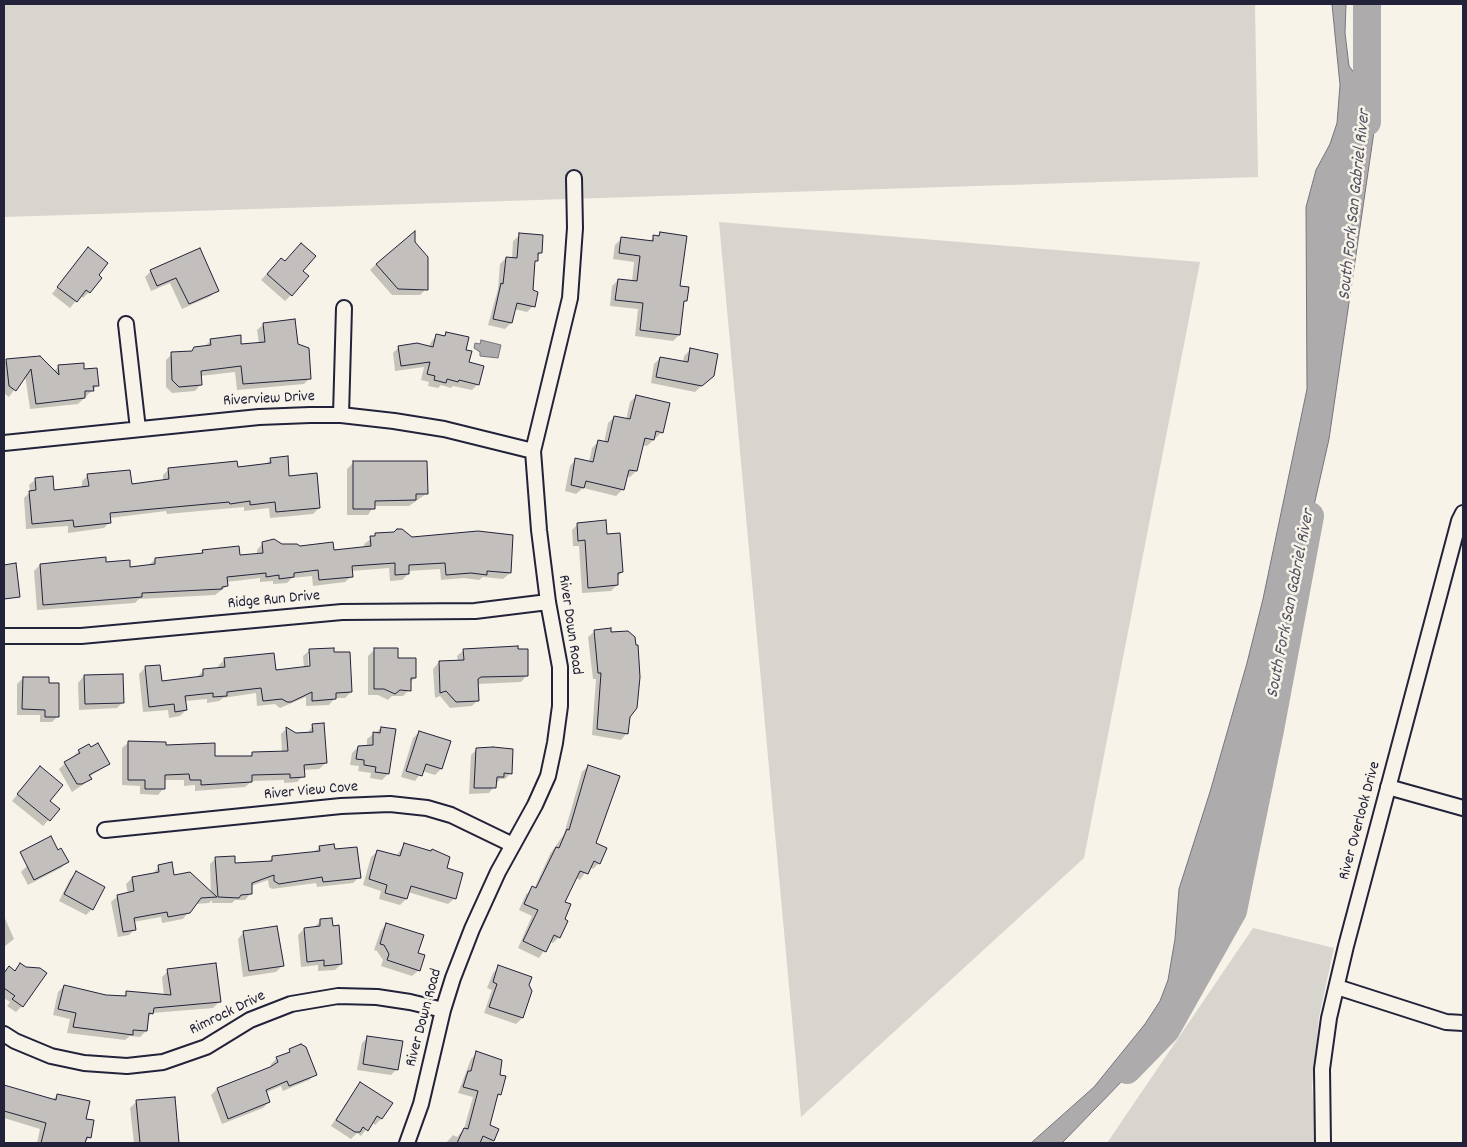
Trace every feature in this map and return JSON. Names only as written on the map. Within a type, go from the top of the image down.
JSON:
[{"type":"street","name":"River Down Road","points":[[407,1143],[421,1104],[443,1010],[472,928],[535,805],[548,776],[555,743],[560,706],[560,667],[548,602],[537,512],[533,451],[570,298],[575,228],[574,178]]},
{"type":"street","points":[[341,415],[344,308]]},
{"type":"street","points":[[126,324],[138,429]]},
{"type":"street","name":"Riverview Drive","points":[[4,443],[259,417],[341,415],[444,429],[533,451]]},
{"type":"street","name":"River Overlook Drive","points":[[1323,1143],[1322,1069],[1337,987],[1388,787],[1462,519]]},
{"type":"street","name":"Ridge Run Drive","points":[[4,636],[81,636],[342,612],[475,611],[548,602]]},
{"type":"street","points":[[1388,787],[1463,808]]},
{"type":"street","name":"River View Cove","points":[[105,830],[341,806],[390,804],[427,808],[451,815],[513,845]]},
{"type":"street","points":[[1337,987],[1446,1022],[1463,1023]]},
{"type":"street","name":"Rimrock Drive","points":[[4,1034],[15,1041],[51,1056],[84,1063],[127,1066],[163,1062],[206,1047],[250,1020],[291,1004],[348,996],[410,1002],[443,1010]]},
{"type":"shaded area","points":[[4,4],[1255,4],[1258,177],[4,217]]},
{"type":"shaded area","points":[[719,222],[1200,262],[1084,858],[801,1117]]},
{"type":"shaded area","points":[[1253,928],[1334,948],[1319,1017],[1312,1086],[1316,1143],[1107,1143]]},
{"type":"water","points":[[1332,4],[1346,4],[1345,33],[1349,66],[1358,78],[1370,88],[1377,111],[1329,439],[1289,616],[1250,816],[1222,914],[1193,990],[1126,1077],[1062,1143],[1031,1143],[1094,1087],[1145,1024],[1160,1001],[1168,980],[1175,939],[1179,889],[1210,792],[1247,663],[1263,599],[1307,389],[1306,207],[1316,170],[1330,144],[1337,123],[1340,85]]},
{"type":"water","points":[[481,340],[501,345],[498,358],[480,356],[480,352],[474,348],[475,343],[480,344]]},
{"type":"building","points":[[415,231],[415,242],[428,257],[428,290],[398,289],[376,264]]},
{"type":"building","points":[[660,232],[687,236],[680,286],[689,287],[687,301],[684,301],[680,335],[640,330],[643,303],[615,300],[618,279],[637,281],[640,256],[619,253],[621,237],[653,241],[653,235],[659,236]]},
{"type":"building","points":[[519,233],[543,235],[542,253],[538,253],[538,261],[535,261],[533,290],[538,292],[535,307],[517,303],[512,323],[493,319],[501,283],[503,284],[506,257],[517,258]]},
{"type":"building","points":[[301,243],[316,256],[303,271],[309,276],[292,296],[267,274],[281,258],[285,261]]},
{"type":"building","points":[[88,247],[108,263],[99,275],[102,278],[90,293],[86,290],[77,302],[57,287]]},
{"type":"building","points":[[200,248],[219,291],[189,304],[176,278],[157,286],[150,270]]},
{"type":"building","points":[[295,319],[298,344],[309,348],[311,379],[243,384],[241,366],[201,371],[202,385],[179,387],[172,380],[171,352],[192,351],[194,347],[211,345],[210,339],[241,335],[241,344],[265,342],[263,323]]},
{"type":"building","points":[[446,332],[469,337],[466,350],[472,351],[469,362],[484,366],[479,385],[459,380],[458,382],[447,379],[446,383],[434,380],[435,376],[427,374],[430,362],[401,366],[398,346],[417,343],[433,347],[436,334],[445,336]]},
{"type":"building","points":[[690,348],[718,354],[714,376],[702,386],[656,377],[660,357],[688,362]]},
{"type":"building","points":[[40,356],[59,375],[58,365],[84,363],[84,369],[97,368],[99,386],[93,386],[94,391],[85,391],[85,398],[36,404],[31,369],[16,391],[9,386],[6,359]]},
{"type":"building","points":[[636,395],[670,403],[663,433],[656,431],[654,440],[645,438],[637,471],[629,470],[624,490],[586,481],[584,488],[571,485],[575,458],[593,462],[598,440],[608,442],[614,416],[630,419]]},
{"type":"building","points":[[288,456],[289,476],[317,473],[320,508],[276,512],[275,502],[250,505],[250,501],[230,504],[229,502],[110,513],[111,523],[74,527],[73,520],[32,524],[29,491],[36,490],[35,478],[53,476],[54,490],[89,486],[87,474],[130,470],[132,484],[169,479],[168,468],[237,461],[238,467],[271,463],[270,458]]},
{"type":"building","points":[[353,461],[427,461],[428,494],[416,494],[416,500],[375,501],[375,509],[353,509]]},
{"type":"building","points":[[606,520],[607,534],[620,533],[623,572],[618,573],[618,585],[588,588],[585,540],[578,541],[577,523]]},
{"type":"building","points":[[397,529],[402,529],[412,537],[478,531],[513,535],[511,573],[487,571],[487,575],[471,573],[446,575],[445,563],[409,565],[409,574],[395,575],[395,563],[352,566],[353,577],[319,580],[318,570],[294,573],[294,577],[279,579],[279,575],[266,577],[266,573],[227,577],[228,586],[222,587],[222,589],[142,593],[142,597],[43,605],[40,564],[106,557],[106,562],[130,560],[130,567],[155,564],[155,558],[203,553],[202,550],[239,546],[240,555],[263,553],[262,542],[274,539],[282,544],[297,544],[300,546],[333,542],[334,550],[371,546],[370,536],[375,536],[375,533],[394,532]]},
{"type":"building","points":[[16,563],[20,597],[4,599],[4,565]]},
{"type":"building","points":[[611,628],[611,632],[628,631],[635,637],[636,645],[638,645],[640,677],[637,708],[630,717],[628,734],[597,729],[601,673],[598,673],[594,630]]},
{"type":"building","points":[[518,646],[518,649],[528,649],[528,676],[481,677],[478,679],[479,701],[456,702],[446,691],[440,693],[439,661],[464,660],[463,649]]},
{"type":"building","points":[[334,648],[334,652],[350,652],[352,692],[336,693],[336,699],[312,701],[312,692],[291,702],[282,699],[263,701],[261,688],[227,692],[227,696],[213,697],[213,693],[185,696],[187,710],[175,712],[174,704],[149,707],[145,666],[160,665],[162,681],[203,676],[203,669],[225,667],[224,658],[274,653],[276,670],[310,666],[309,649]]},
{"type":"building","points":[[374,648],[398,648],[398,658],[416,658],[416,678],[411,678],[411,691],[400,690],[395,694],[384,689],[374,689]]},
{"type":"building","points":[[123,674],[124,703],[85,704],[84,675]]},
{"type":"building","points":[[23,677],[49,677],[49,683],[59,683],[59,717],[45,717],[45,710],[22,709]]},
{"type":"building","points":[[324,723],[327,763],[304,765],[305,777],[290,778],[290,774],[252,775],[252,782],[201,785],[201,780],[190,780],[189,774],[165,775],[165,789],[145,789],[145,780],[128,780],[128,741],[166,742],[166,745],[215,743],[215,756],[252,756],[252,752],[288,751],[286,727],[296,733],[313,732],[312,724]]},
{"type":"building","points":[[381,727],[396,729],[389,774],[375,772],[376,767],[364,765],[364,760],[356,759],[358,746],[373,745],[373,732],[380,733]]},
{"type":"building","points":[[419,731],[451,741],[442,769],[426,764],[422,776],[406,771]]},
{"type":"building","points":[[98,743],[110,764],[89,775],[92,779],[82,784],[77,784],[64,762],[80,753],[78,750],[89,744],[91,747]]},
{"type":"building","points":[[476,748],[513,749],[512,774],[504,773],[504,777],[497,777],[496,788],[474,788]]},
{"type":"building","points":[[588,765],[620,776],[596,843],[607,848],[600,864],[594,861],[588,874],[580,871],[565,902],[571,904],[565,919],[568,921],[560,938],[554,935],[546,952],[523,941],[538,910],[524,904],[532,886],[536,888],[556,847],[559,848],[567,829],[569,830]]},
{"type":"building","points":[[40,766],[63,785],[50,801],[60,809],[50,821],[17,794]]},
{"type":"building","points":[[51,836],[58,850],[61,848],[69,862],[34,880],[20,852]]},
{"type":"building","points":[[404,843],[431,851],[432,849],[450,857],[447,868],[463,873],[456,899],[411,886],[407,899],[385,893],[387,885],[369,879],[377,850],[400,856]]},
{"type":"building","points":[[334,844],[335,849],[357,847],[361,878],[323,882],[322,877],[279,884],[274,881],[274,875],[252,883],[252,894],[241,895],[239,898],[218,897],[215,857],[235,856],[235,863],[272,861],[272,856],[320,851],[319,846]]},
{"type":"building","points":[[172,862],[174,875],[190,872],[217,897],[201,898],[190,913],[168,917],[167,912],[134,918],[136,930],[123,932],[117,895],[134,891],[132,877],[159,872],[158,865]]},
{"type":"building","points":[[76,871],[105,887],[93,910],[64,894]]},
{"type":"building","points":[[332,918],[333,926],[339,925],[342,964],[324,966],[324,960],[307,962],[304,928],[320,926],[320,919]]},
{"type":"building","points":[[386,923],[424,935],[418,953],[425,955],[420,971],[387,960],[389,954],[384,945],[380,944]]},
{"type":"building","points":[[277,926],[284,966],[249,971],[243,931]]},
{"type":"building","points":[[20,963],[26,967],[40,968],[47,973],[23,1007],[12,999],[15,996],[4,988],[4,973],[9,966],[15,971]]},
{"type":"building","points":[[216,963],[221,1002],[154,1008],[153,1014],[149,1013],[147,1031],[133,1030],[133,1035],[73,1027],[76,1013],[58,1009],[64,985],[106,995],[126,996],[126,991],[171,995],[167,969]]},
{"type":"building","points":[[498,965],[532,977],[529,985],[532,991],[523,1018],[489,1007],[497,984],[493,982]]},
{"type":"building","points":[[367,1036],[403,1041],[398,1070],[363,1064]]},
{"type":"building","points":[[301,1044],[306,1047],[317,1075],[289,1086],[287,1081],[266,1090],[270,1102],[228,1119],[217,1088],[270,1067],[278,1062],[276,1057],[290,1052],[289,1049]]},
{"type":"building","points":[[476,1051],[502,1060],[500,1075],[506,1076],[501,1095],[498,1094],[490,1125],[499,1129],[494,1141],[483,1136],[480,1143],[457,1143],[464,1128],[468,1129],[478,1091],[463,1087],[468,1071],[471,1071]]},
{"type":"building","points":[[360,1082],[393,1103],[382,1119],[377,1116],[368,1131],[363,1127],[360,1132],[355,1132],[336,1120]]},
{"type":"building","points":[[4,1085],[56,1100],[57,1094],[90,1101],[86,1119],[94,1120],[91,1138],[87,1137],[85,1143],[41,1143],[46,1123],[4,1111]]},
{"type":"building","points":[[175,1097],[179,1143],[140,1143],[136,1100]]},
{"type":"waterway","name":"South Fork San Gabriel River","points":[[1367,4],[1367,122]]},
{"type":"waterway","name":"South Fork San Gabriel River","points":[[1127,1070],[1166,1030],[1233,911],[1270,730],[1310,516]]}]
